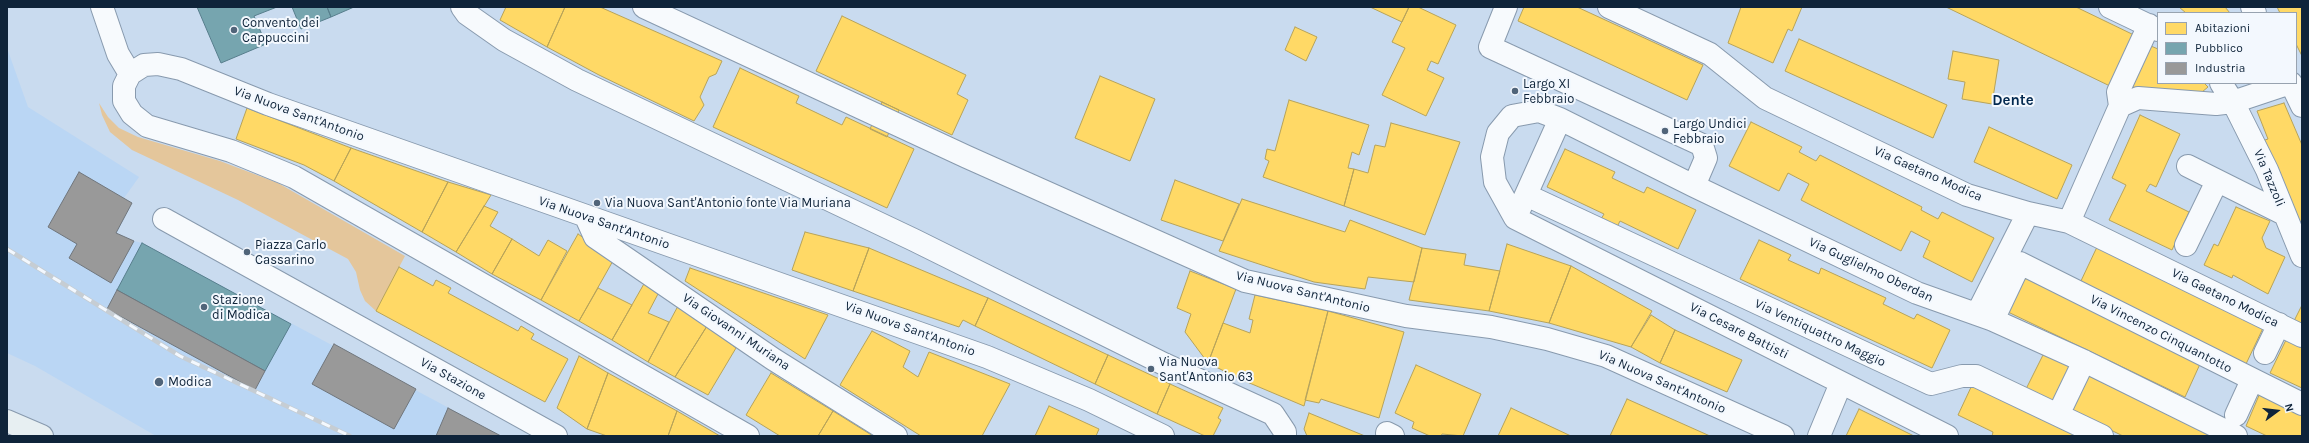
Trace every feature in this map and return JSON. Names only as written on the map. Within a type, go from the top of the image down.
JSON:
[{"type":"street","points":[[102,7],[118,54],[130,74],[124,86],[124,101],[132,114],[146,126],[231,151],[294,177],[748,436]]},
{"type":"street","points":[[462,7],[467,14],[504,40],[577,80],[914,240],[1164,364],[1273,414],[1285,432],[1285,436]]},
{"type":"street","name":"Via Nuova Sant'Antonio","points":[[644,7],[967,157],[1245,281],[1406,316],[1491,327],[1547,339],[1606,356],[1783,436]]},
{"type":"street","points":[[1506,7],[1490,47],[1702,145],[1706,158],[1694,186]]},
{"type":"street","name":"Via Gaetano Modica","points":[[1609,7],[1710,54],[1765,98],[1967,195],[2028,213],[2069,222],[2302,336]]},
{"type":"street","points":[[2069,222],[2120,106],[2118,92],[2153,28],[2110,7]]},
{"type":"street","name":"Via Nuova Sant'Antonio","points":[[130,74],[144,65],[151,64],[181,69],[268,104],[988,357],[1088,400],[1163,436]]},
{"type":"street","name":"Via Tazzoli","points":[[2222,84],[2233,102],[2267,170],[2302,256]]},
{"type":"street","points":[[2120,106],[2138,98],[2216,104],[2233,102],[2287,84]]},
{"type":"street","points":[[2291,84],[2302,106]]},
{"type":"street","name":"Via Guglielmo Oberdan","points":[[1523,222],[1495,182],[1492,157],[1498,133],[1512,116],[1538,111],[1568,123],[1694,186],[1918,293],[1985,317],[2236,426]]},
{"type":"street","points":[[1523,222],[1568,123]]},
{"type":"street","points":[[2188,166],[2284,214]]},
{"type":"street","points":[[2186,244],[2217,181]]},
{"type":"street","name":"Via Ventiquattro Maggio","points":[[1534,199],[1931,384],[1962,376],[1976,376],[2102,436]]},
{"type":"street","points":[[1985,317],[2028,213]]},
{"type":"street","name":"Via Giovanni Muriana","points":[[586,217],[595,237],[774,359],[896,436]]},
{"type":"street","name":"Via Stazione","points":[[164,219],[556,436]]},
{"type":"street","name":"Via Cesare Battisti","points":[[1523,222],[1948,436]]},
{"type":"street","name":"Via Vincenzo Cinquantotto","points":[[1985,317],[2020,263],[2302,404]]},
{"type":"street","points":[[2265,353],[2279,324]]},
{"type":"street","points":[[2058,415],[2084,361]]},
{"type":"street","points":[[2236,426],[2252,380]]},
{"type":"street","points":[[1819,436],[1841,383]]},
{"type":"street","points":[[7,421],[42,436]]},
{"type":"shaded area","points":[[7,48],[28,107],[139,177],[124,198],[132,203],[117,233],[142,243],[501,436],[156,436],[35,366],[7,353]]},
{"type":"shaded area","points":[[99,103],[108,117],[119,128],[138,137],[220,161],[278,183],[405,256],[376,311],[365,301],[360,290],[356,272],[348,259],[238,200],[132,150],[110,132],[102,115]]},
{"type":"building: Abitazioni","points":[[506,7],[565,7],[547,47],[500,20]]},
{"type":"building: Abitazioni","points":[[565,7],[600,7],[722,61],[716,74],[709,77],[700,97],[704,105],[694,121],[599,75],[547,47]]},
{"type":"building: Abitazioni","points":[[1370,7],[1409,7],[1402,22]]},
{"type":"building: Abitazioni","points":[[1409,7],[1418,7],[1456,25],[1438,64],[1431,61],[1427,70],[1444,78],[1426,116],[1382,95],[1405,48],[1392,42]]},
{"type":"building: Abitazioni","points":[[1524,7],[1577,7],[1703,65],[1687,100],[1518,21]]},
{"type":"building: Abitazioni","points":[[1741,7],[1802,7],[1792,31],[1788,29],[1773,63],[1728,43]]},
{"type":"building: Abitazioni","points":[[1946,7],[2076,7],[2136,36],[2112,87]]},
{"type":"building: Abitazioni","points":[[2179,7],[2225,7],[2229,12],[2185,12]]},
{"type":"building: Abitazioni","points":[[2277,7],[2302,7],[2302,56],[2297,46],[2297,12],[2280,12]]},
{"type":"building: Abitazioni","points":[[842,16],[966,75],[957,94],[968,100],[952,135],[816,71]]},
{"type":"building: Abitazioni","points":[[1295,27],[1317,37],[1306,61],[1285,50]]},
{"type":"building: Abitazioni","points":[[1799,39],[1947,105],[1933,138],[1785,71]]},
{"type":"building: Abitazioni","points":[[2146,44],[2157,49],[2157,84],[2205,84],[2208,87],[2202,92],[2126,88]]},
{"type":"building: Abitazioni","points":[[1953,51],[1999,60],[1992,104],[1962,99],[1965,82],[1948,79]]},
{"type":"building: Abitazioni","points":[[740,68],[799,96],[796,103],[842,125],[846,117],[914,149],[887,208],[713,127]]},
{"type":"building: Abitazioni","points":[[1100,76],[1155,99],[1130,161],[1075,138]]},
{"type":"building: Abitazioni","points":[[1289,100],[1369,125],[1359,155],[1352,152],[1348,168],[1354,169],[1344,206],[1263,177],[1269,161],[1265,159],[1267,149],[1275,151]]},
{"type":"building: Abitazioni","points":[[882,102],[899,110],[887,137],[870,129]]},
{"type":"building: Abitazioni","points":[[2284,103],[2302,145],[2302,233],[2262,141],[2268,139],[2257,111]]},
{"type":"building: Abitazioni","points":[[247,108],[351,148],[334,181],[304,165],[236,139]]},
{"type":"building: Abitazioni","points":[[2140,115],[2180,134],[2156,187],[2150,184],[2146,191],[2189,212],[2172,250],[2109,220],[2126,185],[2112,178]]},
{"type":"building: Abitazioni","points":[[1751,122],[1802,147],[1799,152],[1816,161],[1820,155],[1922,207],[1921,210],[1938,219],[1942,212],[1994,238],[1972,282],[1923,257],[1930,241],[1911,231],[1901,251],[1801,200],[1809,184],[1788,173],[1779,191],[1729,166]]},
{"type":"building: Abitazioni","points":[[1391,123],[1460,142],[1425,235],[1344,206],[1354,169],[1368,173],[1375,145],[1385,147]]},
{"type":"building: Abitazioni","points":[[1989,127],[2072,165],[2057,199],[1974,162]]},
{"type":"building: Abitazioni","points":[[351,148],[448,182],[422,232],[334,181]]},
{"type":"building: Abitazioni","points":[[1565,149],[1615,172],[1612,178],[1644,193],[1647,187],[1696,210],[1678,249],[1620,221],[1616,229],[1600,221],[1604,214],[1547,187]]},
{"type":"building: Abitazioni","points":[[1175,180],[1239,204],[1223,241],[1161,220]]},
{"type":"building: Abitazioni","points":[[448,182],[491,195],[456,252],[422,232]]},
{"type":"building: Abitazioni","points":[[1242,199],[1345,232],[1350,220],[1422,248],[1414,282],[1368,277],[1365,289],[1314,282],[1219,251]]},
{"type":"building: Abitazioni","points":[[484,206],[498,212],[490,226],[512,239],[492,274],[456,252]]},
{"type":"building: Abitazioni","points":[[2236,207],[2270,221],[2262,238],[2266,248],[2285,257],[2268,294],[2233,275],[2232,278],[2204,265],[2214,244],[2218,246]]},
{"type":"building: Abitazioni","points":[[805,232],[869,248],[853,291],[792,270]]},
{"type":"building: Abitazioni","points":[[578,234],[614,259],[579,321],[541,300]]},
{"type":"building: Abitazioni","points":[[512,239],[539,256],[548,240],[567,251],[541,300],[492,274]]},
{"type":"building: Abitazioni","points":[[1759,240],[1791,255],[1788,260],[1819,274],[1821,268],[1886,298],[1883,304],[1914,319],[1917,314],[1950,330],[1932,368],[1740,279]]},
{"type":"building: Abitazioni","points":[[1507,244],[1571,266],[1549,323],[1489,311]]},
{"type":"building: Abitazioni","points":[[2097,247],[2263,328],[2246,364],[2080,283]]},
{"type":"building: Abitazioni","points":[[869,248],[988,298],[975,326],[963,320],[959,327],[853,291]]},
{"type":"building: Abitazioni","points":[[1422,248],[1466,254],[1464,265],[1500,271],[1489,311],[1409,300]]},
{"type":"building: Abitazioni","points":[[1571,266],[1652,311],[1631,347],[1549,323]]},
{"type":"building: Abitazioni","points":[[399,267],[433,286],[436,280],[451,288],[448,293],[518,331],[521,326],[534,334],[531,339],[568,359],[545,402],[376,311]]},
{"type":"building: Abitazioni","points":[[690,268],[828,315],[805,359],[685,281]]},
{"type":"building: Abitazioni","points":[[1190,271],[1236,289],[1208,363],[1185,332],[1191,314],[1177,308]]},
{"type":"building: Abitazioni","points":[[2025,278],[2200,364],[2185,397],[2008,312]]},
{"type":"building: Abitazioni","points":[[645,282],[659,292],[648,313],[669,322],[648,362],[612,340]]},
{"type":"building: Abitazioni","points":[[598,288],[632,305],[612,340],[579,321]]},
{"type":"building: Abitazioni","points":[[1255,295],[1328,311],[1304,406],[1240,379],[1208,363],[1223,323],[1250,333],[1253,320],[1249,319]]},
{"type":"building: Abitazioni","points":[[988,298],[1108,355],[1095,384],[975,326]]},
{"type":"building: Abitazioni","points":[[2302,305],[2302,325],[2294,321]]},
{"type":"building: Abitazioni","points":[[678,306],[707,326],[675,377],[648,362]]},
{"type":"building: Abitazioni","points":[[1328,311],[1404,332],[1379,418],[1321,399],[1319,403],[1305,400]]},
{"type":"building: Abitazioni","points":[[1651,315],[1675,330],[1660,363],[1631,347]]},
{"type":"building: Abitazioni","points":[[707,326],[736,348],[708,395],[675,377]]},
{"type":"building: Abitazioni","points":[[1675,330],[1742,360],[1727,392],[1660,363]]},
{"type":"building: Abitazioni","points":[[872,331],[910,351],[903,367],[918,377],[929,352],[1010,384],[982,436],[921,436],[840,385]]},
{"type":"building: Abitazioni","points":[[2286,340],[2302,348],[2302,388],[2270,373]]},
{"type":"building: Abitazioni","points":[[2044,353],[2070,366],[2053,402],[2026,389]]},
{"type":"building: Abitazioni","points":[[1108,355],[1170,384],[1157,414],[1095,384]]},
{"type":"building: Abitazioni","points":[[579,356],[608,373],[587,429],[557,408]]},
{"type":"building: Abitazioni","points":[[1416,365],[1481,394],[1463,436],[1442,434],[1441,436],[1430,436],[1412,428],[1414,422],[1395,413]]},
{"type":"building: Abitazioni","points":[[608,373],[677,411],[668,436],[607,436],[587,429]]},
{"type":"building: Abitazioni","points":[[771,373],[833,411],[818,436],[780,436],[746,415]]},
{"type":"building: Abitazioni","points":[[2089,376],[2211,435],[2123,436],[2072,411]]},
{"type":"building: Abitazioni","points":[[1973,383],[2080,436],[1992,436],[1993,432],[1958,415]]},
{"type":"building: Abitazioni","points":[[1170,384],[1223,408],[1218,418],[1221,420],[1213,436],[1205,436],[1157,414]]},
{"type":"building: Abitazioni","points":[[2260,393],[2302,413],[2302,436],[2267,436],[2246,426]]},
{"type":"building: Abitazioni","points":[[1627,399],[1710,436],[1610,436]]},
{"type":"building: Abitazioni","points":[[1049,406],[1099,429],[1096,436],[1035,436]]},
{"type":"building: Abitazioni","points":[[1511,408],[1571,436],[1498,436]]},
{"type":"building: Abitazioni","points":[[1859,409],[1914,436],[1846,436]]},
{"type":"building: Abitazioni","points":[[677,411],[720,436],[668,436]]},
{"type":"building: Abitazioni","points":[[833,411],[873,436],[818,436]]},
{"type":"building: Abitazioni","points":[[1309,413],[1365,436],[1307,436],[1304,429]]},
{"type":"building: Pubblico","name":"Convento dei Cappuccini","points":[[197,7],[277,7],[254,16],[266,44],[221,63]]},
{"type":"building: Pubblico","name":"Convento dei Cappuccini","points":[[292,7],[327,7],[331,17],[301,29]]},
{"type":"building: Pubblico","points":[[327,7],[354,7],[331,17]]},
{"type":"building: Pubblico","name":"Stazione di Modica","points":[[142,243],[291,324],[265,371],[117,290]]},
{"type":"building: Industria","points":[[79,172],[132,203],[116,233],[134,241],[111,283],[69,258],[77,244],[48,227]]},
{"type":"building: Industria","points":[[117,290],[265,371],[255,390],[107,309]]},
{"type":"building: Industria","points":[[334,344],[416,389],[394,429],[312,384]]},
{"type":"building: Industria","points":[[448,408],[501,436],[436,436]]},
{"type":"railway","points":[[7,249],[180,356],[350,436]]},
{"type":"place","name":"Convento dei Cappuccini","points":[[234,30]]},
{"type":"place","name":"Largo XI Febbraio","points":[[1515,91]]},
{"type":"place","name":"Largo Undici Febbraio","points":[[1665,131]]},
{"type":"place","name":"Via Nuova Sant'Antonio fonte Via Muriana","points":[[597,203]]},
{"type":"place","name":"Piazza Carlo Cassarino","points":[[247,252]]},
{"type":"place","name":"Stazione di Modica","points":[[204,307]]},
{"type":"place","name":"Via Nuova Sant'Antonio 63","points":[[1151,369]]},
{"type":"place","name":"Modica","points":[[159,382]]},
{"type":"district","name":"Dente","points":[[2013,101]]}]
